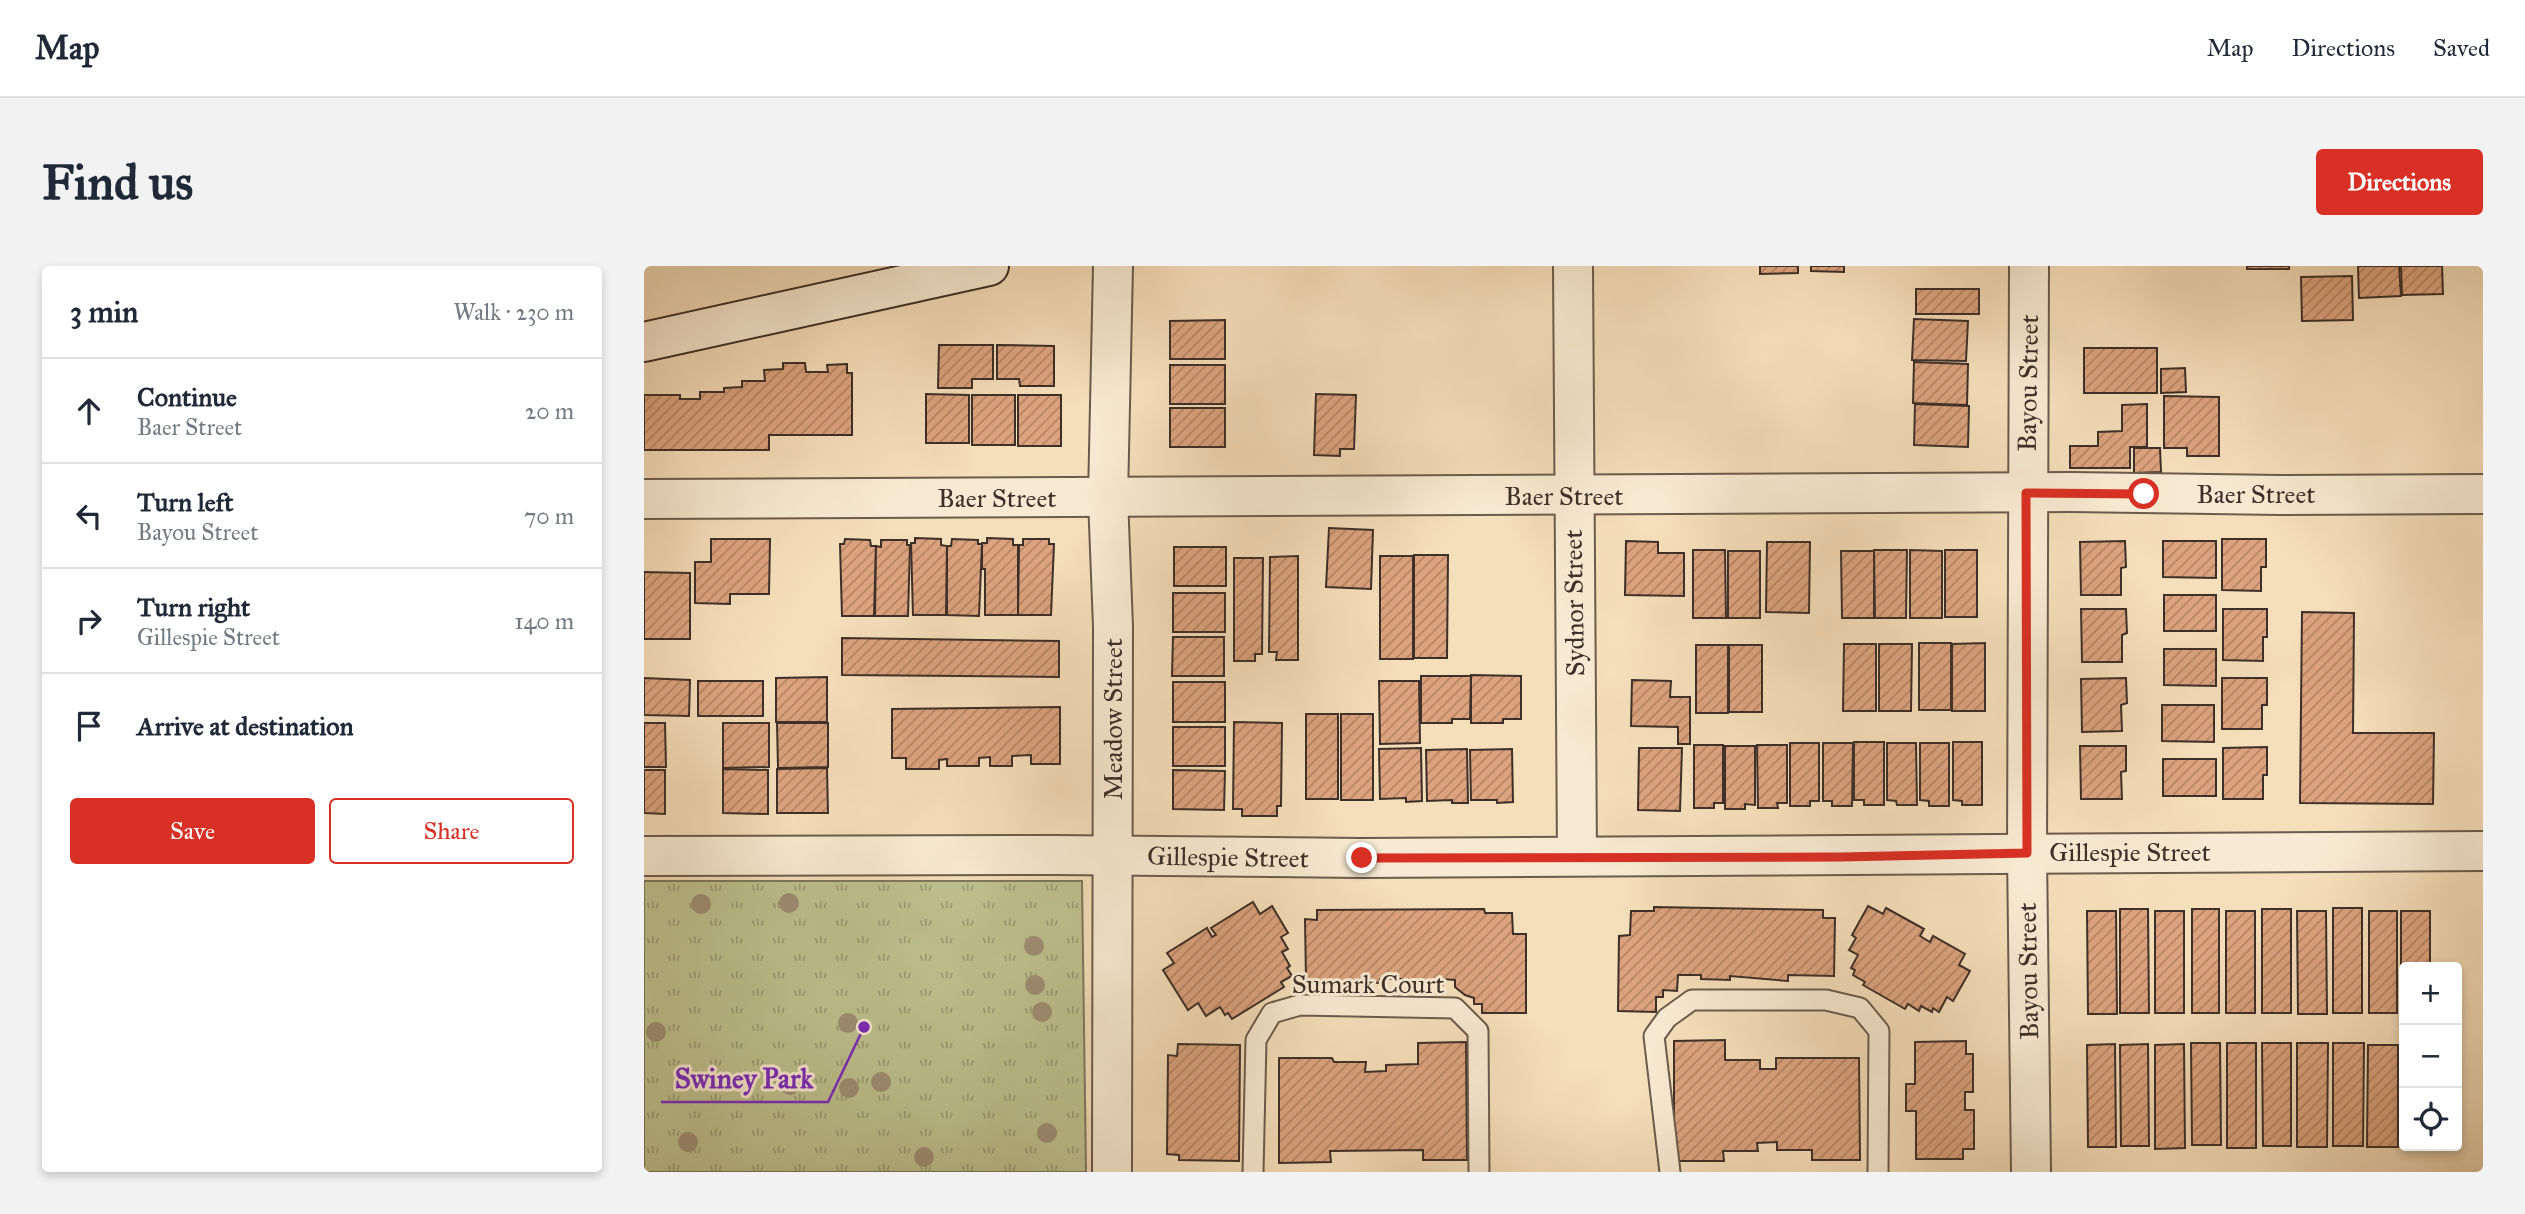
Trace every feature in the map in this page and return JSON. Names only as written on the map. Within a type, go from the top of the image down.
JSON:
[{"type":"street","points":[[644,342],[989,266]]},
{"type":"street","name":"Meadow Street","points":[[1112,1172],[1113,626],[1108,498],[1113,266]]},
{"type":"street","name":"Sydnor Street","points":[[1573,266],[1577,856]]},
{"type":"street","name":"Bayou Street","points":[[2029,266],[2026,493],[2031,1172]]},
{"type":"street","name":"Baer Street","points":[[644,499],[2026,493],[2483,494]]},
{"type":"street","name":"Gillespie Street","points":[[644,856],[1841,857],[2027,853],[2483,851]]},
{"type":"lane","points":[[1670,1172],[1654,1036],[1667,1018],[1692,1000],[1826,1000],[1860,1008],[1879,1031],[1878,1172]]},
{"type":"lane","name":"Sumark Court","points":[[1253,1172],[1256,1040],[1272,1013],[1300,1005],[1455,1008],[1478,1031],[1479,1172]]},
{"type":"green space","points":[[644,881],[1082,881],[1086,1172],[644,1172]]},
{"type":"building","points":[[1760,266],[1798,266],[1798,273],[1760,274]]},
{"type":"building","points":[[1811,266],[1844,266],[1844,272],[1811,271]]},
{"type":"building","points":[[2247,266],[2289,266],[2289,269],[2247,269]]},
{"type":"building","points":[[2358,266],[2399,266],[2401,296],[2359,298]]},
{"type":"building","points":[[2401,266],[2442,266],[2443,294],[2402,295]]},
{"type":"building","points":[[2352,276],[2353,320],[2302,321],[2301,277]]},
{"type":"building","points":[[1916,289],[1979,289],[1979,314],[1916,314]]},
{"type":"building","points":[[1914,319],[1968,321],[1966,361],[1912,360]]},
{"type":"building","points":[[1225,320],[1225,359],[1170,359],[1170,321]]},
{"type":"building","points":[[939,345],[993,345],[993,379],[972,379],[972,388],[938,388]]},
{"type":"building","points":[[997,345],[1054,346],[1054,386],[1020,386],[1019,379],[997,379]]},
{"type":"building","points":[[2084,348],[2157,348],[2157,393],[2084,393]]},
{"type":"building","points":[[1914,362],[1968,364],[1967,405],[1913,403]]},
{"type":"building","points":[[783,363],[805,363],[806,372],[828,372],[827,365],[847,364],[847,373],[852,373],[852,435],[769,435],[769,450],[644,450],[644,395],[680,395],[680,399],[700,399],[700,392],[724,392],[724,388],[742,387],[742,381],[765,381],[764,370],[783,369]]},
{"type":"building","points":[[1170,365],[1225,365],[1225,404],[1170,404]]},
{"type":"building","points":[[2185,368],[2186,392],[2161,393],[2161,369]]},
{"type":"building","points":[[926,394],[969,395],[969,443],[926,443]]},
{"type":"building","points":[[1316,394],[1356,395],[1354,449],[1340,449],[1340,456],[1314,455]]},
{"type":"building","points":[[972,395],[1015,395],[1015,445],[972,445]]},
{"type":"building","points":[[1018,395],[1061,395],[1061,446],[1018,446]]},
{"type":"building","points":[[2164,396],[2219,397],[2219,456],[2187,456],[2187,448],[2164,448]]},
{"type":"building","points":[[1915,404],[1969,406],[1968,447],[1914,445]]},
{"type":"building","points":[[2147,404],[2147,447],[2130,447],[2130,468],[2070,468],[2070,446],[2098,446],[2098,432],[2122,431],[2122,405]]},
{"type":"building","points":[[1170,408],[1225,408],[1225,447],[1170,447]]},
{"type":"building","points":[[2134,448],[2160,448],[2161,472],[2134,473]]},
{"type":"building","points":[[1329,528],[1373,530],[1371,589],[1326,587]]},
{"type":"building","points":[[915,538],[941,539],[941,545],[947,546],[946,615],[913,615],[911,543],[915,543]]},
{"type":"building","points":[[987,538],[1013,539],[1013,545],[1018,545],[1018,615],[985,615],[982,543],[987,543]]},
{"type":"building","points":[[711,539],[770,539],[769,594],[730,594],[730,604],[695,603],[695,562],[711,562]]},
{"type":"building","points":[[845,539],[870,540],[871,546],[876,546],[874,616],[842,616],[840,544],[844,544]]},
{"type":"building","points":[[952,539],[978,540],[978,544],[982,544],[979,616],[947,615],[947,546],[951,546]]},
{"type":"building","points":[[1023,539],[1049,539],[1049,544],[1054,544],[1051,615],[1018,615],[1019,545],[1023,545]]},
{"type":"building","points":[[2222,539],[2266,539],[2266,567],[2261,567],[2261,591],[2222,590]]},
{"type":"building","points":[[881,540],[907,540],[907,545],[910,545],[908,616],[875,616],[876,546],[881,547]]},
{"type":"building","points":[[1626,541],[1658,542],[1658,553],[1684,553],[1684,596],[1625,595]]},
{"type":"building","points":[[2125,541],[2126,567],[2121,568],[2121,595],[2081,595],[2080,542]]},
{"type":"building","points":[[2163,541],[2216,541],[2216,578],[2163,577]]},
{"type":"building","points":[[1767,542],[1810,542],[1809,613],[1766,612]]},
{"type":"building","points":[[1174,547],[1226,547],[1226,586],[1174,586]]},
{"type":"building","points":[[1693,550],[1725,550],[1726,618],[1693,618]]},
{"type":"building","points":[[1874,550],[1907,550],[1906,618],[1875,618]]},
{"type":"building","points":[[1910,550],[1942,551],[1942,618],[1910,618]]},
{"type":"building","points":[[1945,550],[1977,550],[1977,617],[1945,617]]},
{"type":"building","points":[[1728,551],[1760,551],[1760,618],[1728,618]]},
{"type":"building","points":[[1841,551],[1874,551],[1874,618],[1842,618]]},
{"type":"building","points":[[1414,555],[1448,555],[1447,658],[1414,658]]},
{"type":"building","points":[[1298,556],[1298,660],[1276,660],[1277,652],[1269,652],[1270,557]]},
{"type":"building","points":[[1380,556],[1413,556],[1413,659],[1380,659]]},
{"type":"building","points":[[1234,558],[1263,558],[1262,654],[1255,654],[1255,661],[1234,661]]},
{"type":"building","points":[[644,572],[690,573],[690,639],[644,639]]},
{"type":"building","points":[[1173,593],[1225,593],[1225,632],[1173,632]]},
{"type":"building","points":[[2164,595],[2216,595],[2216,631],[2164,631]]},
{"type":"building","points":[[2081,609],[2126,609],[2127,633],[2122,635],[2122,662],[2082,662]]},
{"type":"building","points":[[2223,609],[2267,609],[2267,637],[2263,637],[2263,661],[2223,660]]},
{"type":"building","points":[[2302,612],[2354,613],[2353,733],[2434,733],[2433,804],[2300,803]]},
{"type":"building","points":[[1173,637],[1224,637],[1224,676],[1172,676]]},
{"type":"building","points":[[842,638],[1059,641],[1059,677],[842,675]]},
{"type":"building","points":[[1919,643],[1951,643],[1951,710],[1919,710]]},
{"type":"building","points":[[1985,643],[1985,711],[1952,711],[1952,644]]},
{"type":"building","points":[[1844,644],[1876,644],[1876,711],[1843,711]]},
{"type":"building","points":[[1879,644],[1912,644],[1911,711],[1879,711]]},
{"type":"building","points":[[1696,645],[1728,645],[1728,713],[1696,713]]},
{"type":"building","points":[[1729,645],[1762,645],[1762,712],[1729,712]]},
{"type":"building","points":[[2164,649],[2216,649],[2216,686],[2164,685]]},
{"type":"building","points":[[1471,675],[1521,676],[1521,719],[1503,719],[1503,723],[1471,723]]},
{"type":"building","points":[[1421,676],[1471,676],[1470,719],[1452,719],[1452,723],[1421,723]]},
{"type":"building","points":[[827,677],[827,722],[776,722],[776,678]]},
{"type":"building","points":[[644,678],[690,680],[689,716],[644,715]]},
{"type":"building","points":[[2126,678],[2127,703],[2121,705],[2122,731],[2082,732],[2081,679]]},
{"type":"building","points":[[2222,678],[2267,678],[2267,705],[2262,705],[2262,729],[2222,729]]},
{"type":"building","points":[[1632,680],[1671,681],[1670,697],[1690,697],[1690,744],[1678,744],[1678,727],[1631,726]]},
{"type":"building","points":[[698,681],[763,681],[763,716],[698,716]]},
{"type":"building","points":[[1379,681],[1419,681],[1420,743],[1380,744]]},
{"type":"building","points":[[1173,682],[1225,682],[1225,722],[1173,722]]},
{"type":"building","points":[[2162,705],[2214,705],[2214,742],[2162,741]]},
{"type":"building","points":[[1060,707],[1060,764],[1031,764],[1031,755],[1012,756],[1012,766],[990,766],[990,757],[979,758],[979,766],[947,766],[947,759],[939,760],[939,769],[906,769],[906,758],[892,758],[892,709]]},
{"type":"building","points":[[1306,714],[1338,714],[1338,799],[1306,799]]},
{"type":"building","points":[[1341,714],[1373,714],[1373,800],[1341,800]]},
{"type":"building","points":[[1234,722],[1282,723],[1281,806],[1277,806],[1277,816],[1242,816],[1242,809],[1233,809]]},
{"type":"building","points":[[644,723],[665,723],[666,767],[644,767]]},
{"type":"building","points":[[723,723],[769,723],[769,767],[723,768]]},
{"type":"building","points":[[777,723],[828,723],[828,767],[778,768]]},
{"type":"building","points":[[1173,727],[1225,727],[1225,766],[1173,766]]},
{"type":"building","points":[[1854,742],[1884,742],[1884,805],[1864,805],[1864,800],[1854,800]]},
{"type":"building","points":[[1953,742],[1982,742],[1982,805],[1962,805],[1962,801],[1953,800]]},
{"type":"building","points":[[1790,743],[1819,743],[1819,801],[1810,801],[1810,806],[1790,806]]},
{"type":"building","points":[[1823,743],[1853,743],[1852,806],[1832,806],[1832,801],[1823,801]]},
{"type":"building","points":[[1887,743],[1916,743],[1917,805],[1897,805],[1896,801],[1887,800]]},
{"type":"building","points":[[1920,743],[1949,743],[1949,806],[1929,806],[1929,801],[1920,800]]},
{"type":"building","points":[[1694,745],[1723,745],[1723,803],[1714,803],[1714,808],[1694,808]]},
{"type":"building","points":[[1757,745],[1787,745],[1787,803],[1777,803],[1778,808],[1758,808]]},
{"type":"building","points":[[1725,746],[1755,746],[1755,805],[1745,804],[1745,809],[1725,809]]},
{"type":"building","points":[[2080,746],[2126,746],[2126,771],[2121,772],[2122,799],[2081,799]]},
{"type":"building","points":[[2267,747],[2267,775],[2263,775],[2263,799],[2223,799],[2223,748]]},
{"type":"building","points":[[1421,748],[1422,801],[1406,802],[1406,798],[1380,799],[1379,749]]},
{"type":"building","points":[[1639,748],[1682,748],[1680,811],[1638,810]]},
{"type":"building","points":[[1467,749],[1468,803],[1452,803],[1452,800],[1427,801],[1426,750]]},
{"type":"building","points":[[1512,749],[1513,802],[1471,800],[1470,750]]},
{"type":"building","points":[[2163,759],[2216,759],[2216,796],[2163,796]]},
{"type":"building","points":[[827,768],[828,813],[777,813],[777,769]]},
{"type":"building","points":[[723,769],[768,770],[768,814],[723,813]]},
{"type":"building","points":[[644,770],[665,770],[665,814],[644,813]]},
{"type":"building","points":[[1173,770],[1225,771],[1224,810],[1173,809]]},
{"type":"building","points":[[1253,902],[1260,914],[1272,906],[1288,933],[1281,937],[1288,949],[1282,952],[1292,976],[1281,982],[1284,987],[1232,1019],[1228,1013],[1225,1015],[1220,1007],[1206,1016],[1198,1003],[1188,1010],[1163,970],[1174,963],[1167,953],[1207,928],[1212,937],[1216,935],[1211,928]]},
{"type":"building","points":[[1868,906],[1883,914],[1886,908],[1924,929],[1920,936],[1930,942],[1933,936],[1965,954],[1959,965],[1970,971],[1953,1001],[1947,997],[1939,1012],[1933,1008],[1932,1012],[1921,1006],[1919,1011],[1908,1004],[1905,1009],[1863,985],[1865,982],[1853,975],[1855,970],[1851,968],[1858,955],[1849,950],[1856,938],[1852,935]]},
{"type":"building","points":[[1654,907],[1823,910],[1823,918],[1835,918],[1834,976],[1788,975],[1788,981],[1730,976],[1730,980],[1701,979],[1701,975],[1678,975],[1677,991],[1663,990],[1663,997],[1656,997],[1656,1012],[1618,1011],[1619,936],[1630,935],[1631,911],[1654,911]]},
{"type":"building","points":[[2333,908],[2362,908],[2362,1013],[2333,1013]]},
{"type":"building","points":[[1484,909],[1485,913],[1512,913],[1513,934],[1526,934],[1526,1013],[1482,1013],[1482,1004],[1474,1004],[1474,998],[1455,987],[1455,980],[1443,979],[1443,985],[1409,985],[1408,979],[1380,979],[1380,983],[1306,980],[1305,919],[1317,920],[1317,910]]},
{"type":"building","points":[[2120,909],[2148,909],[2149,1013],[2120,1013]]},
{"type":"building","points":[[2192,909],[2219,909],[2219,1013],[2192,1013]]},
{"type":"building","points":[[2262,909],[2291,909],[2291,1013],[2262,1013]]},
{"type":"building","points":[[2087,911],[2116,911],[2117,1014],[2088,1014]]},
{"type":"building","points":[[2155,911],[2184,911],[2184,1013],[2155,1013]]},
{"type":"building","points":[[2226,911],[2255,911],[2255,1013],[2226,1013]]},
{"type":"building","points":[[2297,911],[2326,911],[2327,1014],[2298,1014]]},
{"type":"building","points":[[2369,911],[2397,911],[2397,1013],[2369,1013]]},
{"type":"building","points":[[2401,911],[2430,911],[2430,962],[2401,962]]},
{"type":"building","points":[[1725,1040],[1725,1060],[1760,1060],[1760,1069],[1776,1069],[1776,1058],[1859,1058],[1860,1160],[1812,1160],[1812,1150],[1777,1150],[1777,1142],[1757,1143],[1758,1151],[1723,1151],[1724,1161],[1674,1161],[1674,1041]]},
{"type":"building","points":[[1966,1041],[1966,1054],[1973,1054],[1973,1092],[1965,1092],[1965,1110],[1974,1110],[1974,1149],[1963,1149],[1963,1159],[1916,1159],[1916,1111],[1906,1111],[1906,1084],[1915,1084],[1915,1042]]},
{"type":"building","points":[[1466,1042],[1467,1160],[1423,1160],[1423,1150],[1330,1151],[1331,1162],[1279,1163],[1279,1058],[1332,1058],[1334,1062],[1366,1062],[1365,1072],[1386,1071],[1386,1065],[1418,1064],[1418,1043]]},
{"type":"building","points":[[2191,1043],[2220,1043],[2221,1145],[2192,1145]]},
{"type":"building","points":[[2227,1043],[2256,1043],[2256,1148],[2227,1148]]},
{"type":"building","points":[[2262,1043],[2291,1043],[2291,1146],[2263,1146]]},
{"type":"building","points":[[2297,1043],[2328,1043],[2327,1147],[2297,1147]]},
{"type":"building","points":[[2333,1043],[2364,1043],[2363,1146],[2333,1146]]},
{"type":"building","points":[[1178,1044],[1240,1045],[1239,1161],[1179,1160],[1179,1155],[1167,1154],[1168,1055],[1177,1056]]},
{"type":"building","points":[[2115,1044],[2116,1147],[2088,1147],[2087,1045]]},
{"type":"building","points":[[2148,1044],[2149,1146],[2121,1146],[2120,1045]]},
{"type":"building","points":[[2184,1044],[2185,1148],[2155,1149],[2155,1045]]},
{"type":"building","points":[[2368,1045],[2398,1045],[2398,1147],[2367,1147]]},
{"type":"place","name":"Swiney Park","points":[[864,1027]]},
{"type":"route","points":[[1362,858],[1841,857],[2027,853],[2026,493],[2144,494]]}]
